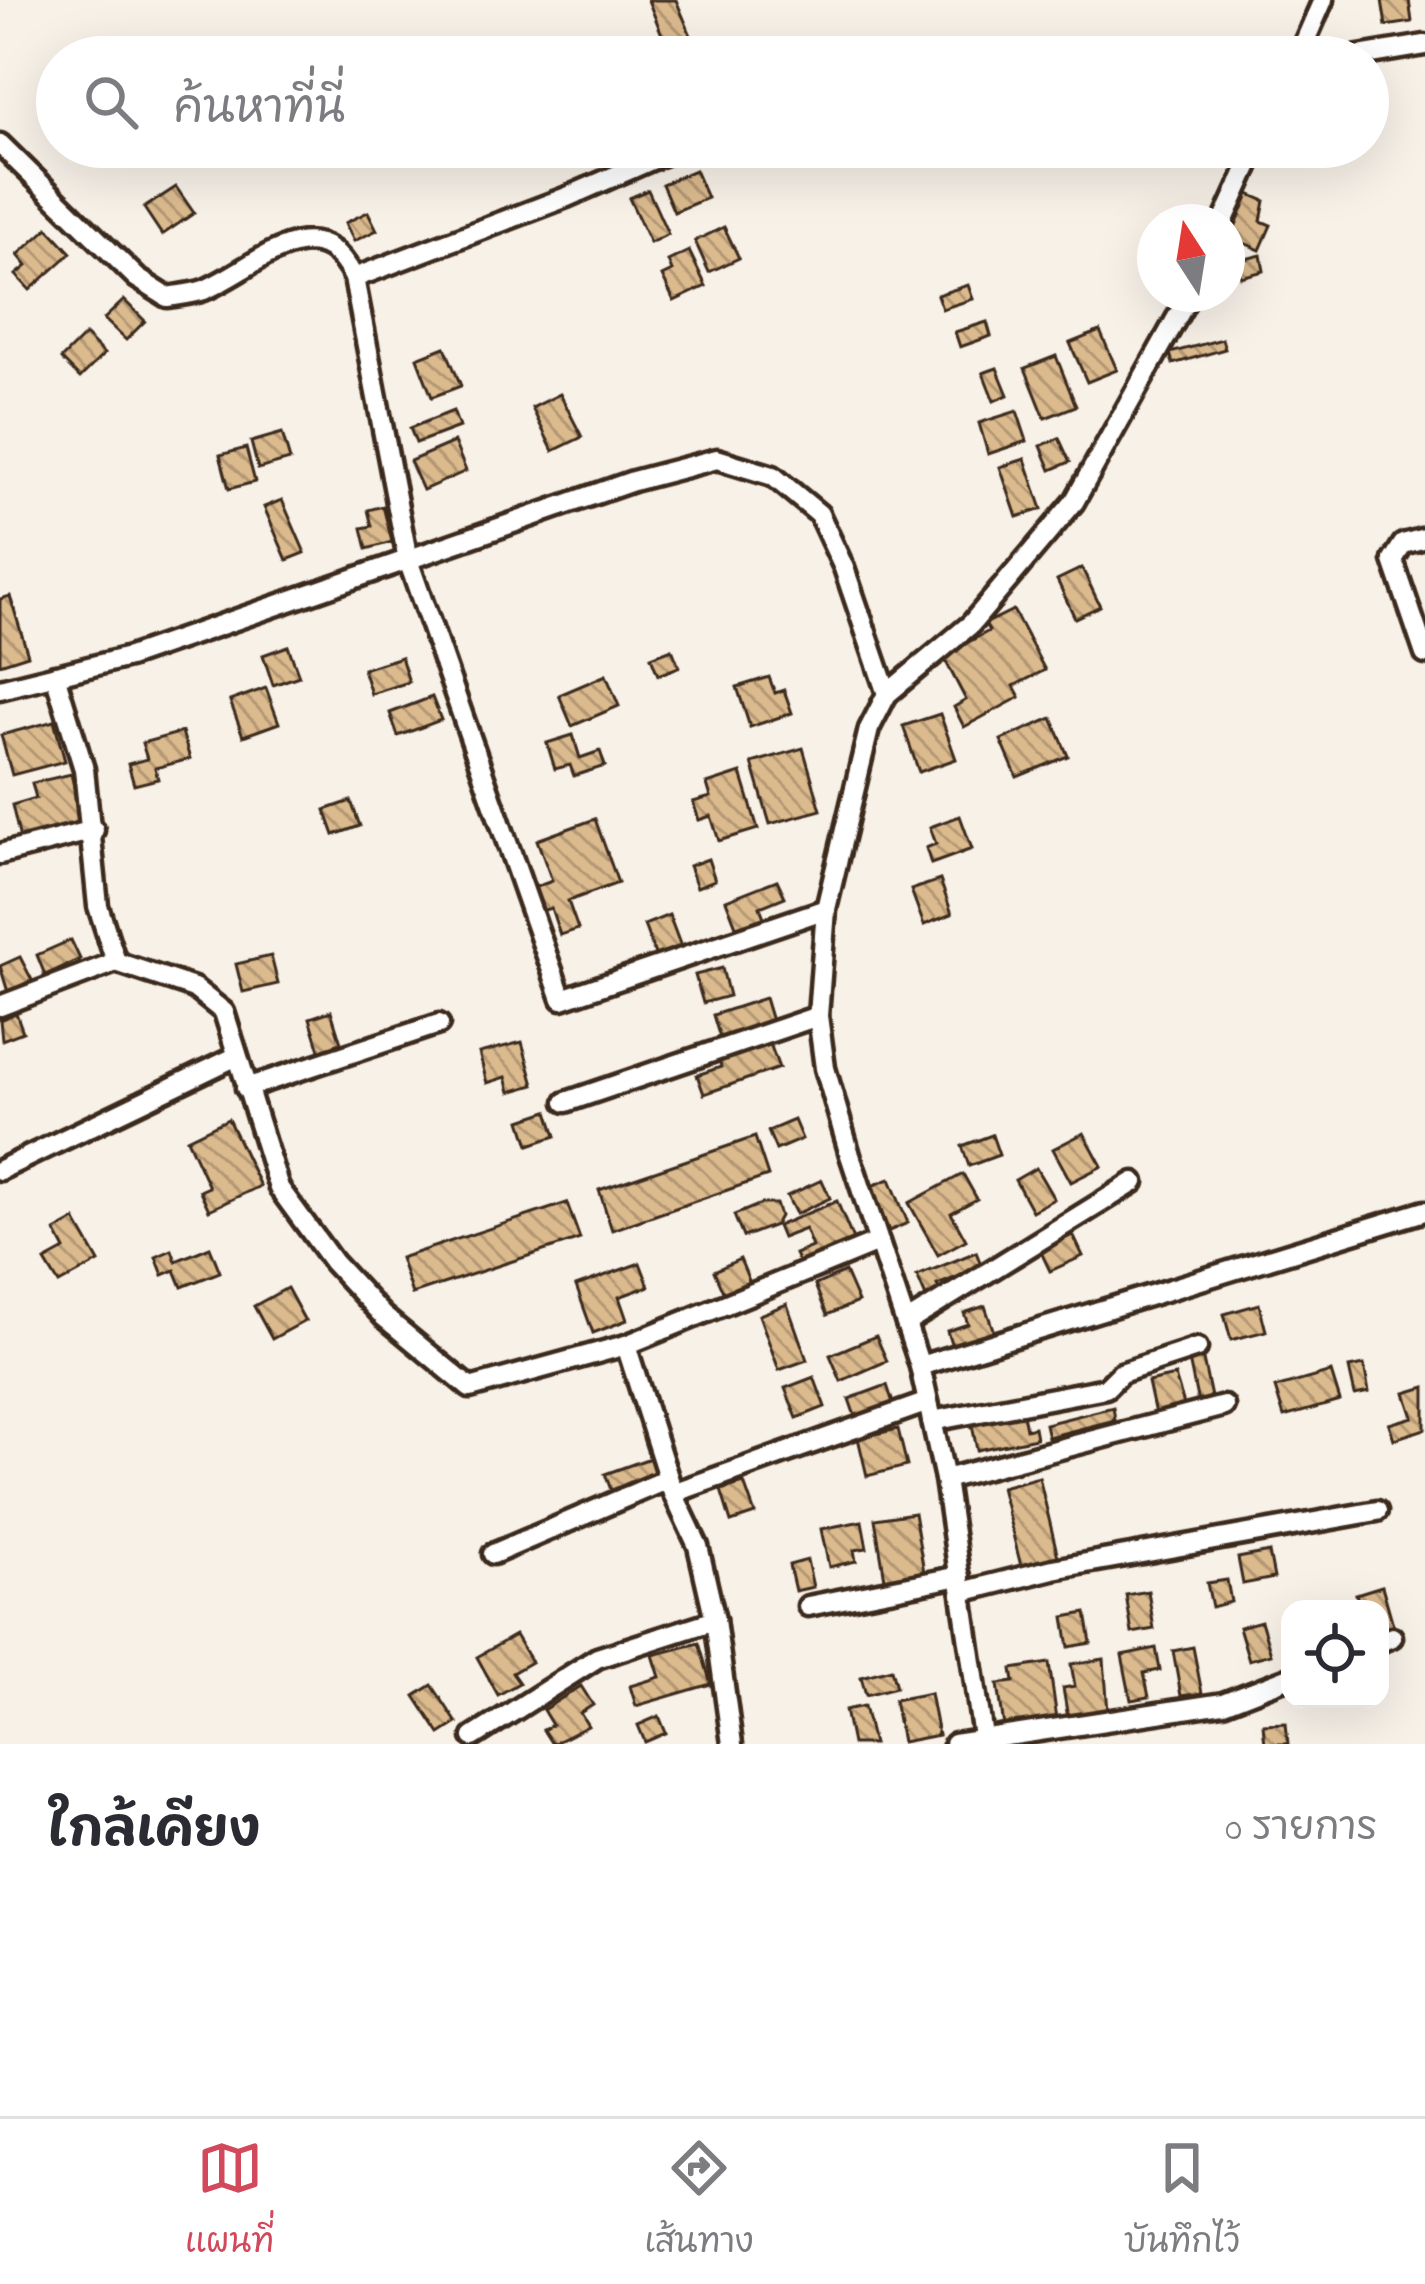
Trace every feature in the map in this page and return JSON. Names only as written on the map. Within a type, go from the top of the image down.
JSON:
[{"type":"street","points":[[1307,36],[1323,0]]},
{"type":"street","points":[[1389,51],[1425,45]]},
{"type":"street","points":[[0,144],[136,278],[167,297],[200,292],[274,249],[301,244],[335,248],[354,278],[408,560],[562,999],[826,909]]},
{"type":"street","points":[[354,278],[629,168]]},
{"type":"street","points":[[1231,204],[1247,168]]},
{"type":"street","points":[[983,1741],[945,1479],[920,1366],[825,1068],[818,1016],[826,909],[869,729],[887,694],[970,624],[1074,502],[1180,312]]},
{"type":"street","points":[[0,689],[129,657],[633,481],[717,459],[773,476],[819,514],[844,568],[887,694]]},
{"type":"street","points":[[1425,538],[1402,544],[1393,560],[1425,654]]},
{"type":"street","points":[[55,675],[84,769],[94,830],[98,906],[116,962]]},
{"type":"street","points":[[0,854],[94,830]]},
{"type":"street","points":[[0,1006],[116,962],[194,988],[224,1012],[280,1188],[333,1262],[382,1316],[470,1388],[626,1345],[878,1242]]},
{"type":"street","points":[[566,1102],[818,1016]]},
{"type":"street","points":[[246,1088],[439,1024]]},
{"type":"street","points":[[0,1171],[236,1058]]},
{"type":"street","points":[[906,1323],[1134,1183]]},
{"type":"street","points":[[920,1366],[1425,1211]]},
{"type":"street","points":[[626,1345],[671,1486],[698,1546],[715,1620],[732,1744]]},
{"type":"street","points":[[493,1554],[671,1486],[930,1411],[1106,1388],[1121,1373],[1197,1348]]},
{"type":"street","points":[[945,1479],[1224,1406]]},
{"type":"street","points":[[808,1606],[1053,1569],[1377,1511]]},
{"type":"street","points":[[473,1737],[597,1658],[715,1620]]},
{"type":"street","points":[[955,1744],[1223,1703],[1281,1680]]},
{"type":"building","points":[[648,0],[676,0],[691,36],[663,36]]},
{"type":"building","points":[[1382,0],[1409,0],[1412,22],[1386,26]]},
{"type":"building","points":[[695,170],[707,198],[674,212],[662,184]]},
{"type":"building","points":[[176,187],[194,213],[162,235],[144,208]]},
{"type":"building","points":[[648,190],[668,234],[650,243],[629,198]]},
{"type":"building","points":[[1249,194],[1265,201],[1261,221],[1271,225],[1260,250],[1245,243]]},
{"type":"building","points":[[368,212],[377,230],[354,241],[345,223]]},
{"type":"building","points":[[724,227],[739,258],[709,272],[695,241]]},
{"type":"building","points":[[48,228],[71,253],[30,290],[16,275],[27,266],[18,255]]},
{"type":"building","points":[[689,251],[706,286],[674,301],[662,276],[672,271],[668,261]]},
{"type":"building","points":[[1261,255],[1264,271],[1245,276],[1245,259]]},
{"type":"building","points":[[968,285],[973,299],[942,309],[937,295]]},
{"type":"building","points":[[124,300],[145,321],[126,340],[104,319]]},
{"type":"building","points":[[987,322],[991,336],[960,347],[955,332]]},
{"type":"building","points":[[1100,331],[1117,370],[1087,382],[1070,343]]},
{"type":"building","points":[[85,335],[104,354],[80,378],[61,359]]},
{"type":"building","points":[[1222,339],[1225,349],[1173,364],[1170,353]]},
{"type":"building","points":[[445,347],[461,386],[432,397],[417,358]]},
{"type":"building","points":[[1056,356],[1076,406],[1045,418],[1025,368]]},
{"type":"building","points":[[997,368],[1008,395],[994,401],[983,373]]},
{"type":"building","points":[[560,394],[582,437],[553,451],[532,408]]},
{"type":"building","points":[[453,411],[459,427],[416,443],[410,428]]},
{"type":"building","points":[[1017,411],[1027,441],[988,454],[979,423]]},
{"type":"building","points":[[282,433],[290,460],[258,469],[251,442]]},
{"type":"building","points":[[1059,438],[1070,462],[1051,470],[1041,446]]},
{"type":"building","points":[[454,442],[466,471],[423,490],[410,461]]},
{"type":"building","points":[[246,448],[255,482],[229,489],[220,455]]},
{"type":"building","points":[[1025,459],[1042,509],[1017,517],[1000,467]]},
{"type":"building","points":[[282,500],[305,553],[287,560],[264,507]]},
{"type":"building","points":[[383,506],[392,542],[367,549],[362,528],[372,526],[368,510]]},
{"type":"building","points":[[1082,568],[1100,606],[1075,618],[1057,580]]},
{"type":"building","points":[[10,596],[28,655],[0,664],[0,599]]},
{"type":"building","points":[[1013,610],[1045,670],[1014,686],[1020,697],[964,727],[954,707],[966,700],[943,656],[989,631],[985,624]]},
{"type":"building","points":[[288,646],[299,676],[273,685],[263,655]]},
{"type":"building","points":[[672,649],[679,667],[658,675],[651,657]]},
{"type":"building","points":[[401,657],[409,682],[371,694],[363,669]]},
{"type":"building","points":[[606,675],[619,706],[572,726],[559,695]]},
{"type":"building","points":[[769,677],[775,693],[784,690],[792,713],[750,727],[737,687]]},
{"type":"building","points":[[266,688],[279,723],[243,736],[230,701]]},
{"type":"building","points":[[432,697],[441,720],[398,736],[390,713]]},
{"type":"building","points":[[940,714],[956,759],[919,772],[903,726]]},
{"type":"building","points":[[1052,718],[1068,756],[1017,777],[1001,740]]},
{"type":"building","points":[[54,721],[65,761],[12,775],[1,735]]},
{"type":"building","points":[[182,732],[190,759],[155,768],[158,779],[134,785],[128,764],[147,759],[142,743]]},
{"type":"building","points":[[573,735],[580,758],[600,751],[605,766],[574,776],[570,765],[555,769],[547,743]]},
{"type":"building","points":[[803,748],[821,810],[770,824],[752,763]]},
{"type":"building","points":[[741,773],[758,829],[719,841],[711,816],[699,820],[693,802],[711,797],[707,784]]},
{"type":"building","points":[[71,774],[83,824],[20,839],[12,805],[36,798],[32,783]]},
{"type":"building","points":[[351,801],[360,826],[334,835],[325,810]]},
{"type":"building","points":[[960,816],[972,849],[931,864],[926,848],[936,844],[930,827]]},
{"type":"building","points":[[595,819],[618,883],[568,901],[578,929],[560,935],[551,908],[541,911],[533,888],[552,881],[537,840]]},
{"type":"building","points":[[708,859],[715,880],[697,887],[689,866]]},
{"type":"building","points":[[777,880],[785,897],[760,907],[765,920],[738,931],[726,900]]},
{"type":"building","points":[[940,880],[952,914],[924,925],[911,890]]},
{"type":"building","points":[[669,915],[681,947],[656,957],[644,925]]},
{"type":"building","points":[[71,940],[80,959],[45,975],[37,955]]},
{"type":"building","points":[[271,956],[278,984],[243,992],[236,964]]},
{"type":"building","points":[[20,957],[32,980],[8,992],[0,966]]},
{"type":"building","points":[[722,968],[729,996],[703,1003],[695,975]]},
{"type":"building","points":[[765,998],[772,1021],[720,1038],[713,1015]]},
{"type":"building","points":[[331,1011],[341,1043],[320,1050],[310,1018]]},
{"type":"building","points":[[16,1013],[23,1032],[2,1040],[0,1020]]},
{"type":"building","points":[[769,1041],[779,1068],[704,1094],[697,1075],[721,1067],[719,1059]]},
{"type":"building","points":[[522,1042],[534,1085],[510,1092],[506,1077],[487,1083],[479,1053]]},
{"type":"building","points":[[548,1111],[556,1136],[529,1145],[521,1120]]},
{"type":"building","points":[[228,1119],[260,1186],[209,1210],[200,1191],[209,1187],[187,1139]]},
{"type":"building","points":[[794,1120],[802,1139],[776,1150],[768,1131]]},
{"type":"building","points":[[1084,1133],[1102,1166],[1071,1182],[1053,1149]]},
{"type":"building","points":[[992,1135],[999,1155],[969,1166],[962,1146]]},
{"type":"building","points":[[755,1137],[768,1176],[612,1230],[599,1190]]},
{"type":"building","points":[[1036,1168],[1054,1199],[1032,1211],[1015,1180]]},
{"type":"building","points":[[963,1174],[977,1199],[951,1213],[966,1240],[938,1255],[909,1203]]},
{"type":"building","points":[[890,1179],[908,1223],[889,1231],[871,1186]]},
{"type":"building","points":[[822,1180],[830,1198],[796,1214],[787,1196]]},
{"type":"building","points":[[837,1201],[853,1240],[799,1263],[795,1254],[812,1247],[805,1229],[782,1238],[777,1226]]},
{"type":"building","points":[[567,1203],[580,1239],[412,1294],[400,1258]]},
{"type":"building","points":[[761,1204],[776,1204],[780,1216],[775,1225],[743,1237],[734,1215]]},
{"type":"building","points":[[75,1220],[99,1262],[59,1284],[45,1261],[65,1250],[55,1231]]},
{"type":"building","points":[[1073,1235],[1083,1256],[1050,1271],[1040,1250]]},
{"type":"building","points":[[210,1247],[220,1272],[182,1287],[175,1270],[163,1275],[156,1257],[172,1250],[176,1261]]},
{"type":"building","points":[[976,1252],[982,1267],[937,1285],[940,1292],[926,1297],[917,1276]]},
{"type":"building","points":[[740,1259],[750,1283],[724,1294],[714,1271]]},
{"type":"building","points":[[640,1263],[649,1286],[619,1297],[627,1320],[593,1333],[576,1286]]},
{"type":"building","points":[[845,1272],[858,1302],[827,1315],[815,1285]]},
{"type":"building","points":[[287,1288],[305,1321],[272,1339],[254,1306]]},
{"type":"building","points":[[787,1304],[807,1360],[779,1370],[759,1315]]},
{"type":"building","points":[[1259,1304],[1266,1331],[1231,1340],[1224,1314]]},
{"type":"building","points":[[985,1306],[995,1335],[953,1349],[947,1331],[968,1324],[964,1313]]},
{"type":"building","points":[[876,1336],[887,1361],[841,1381],[830,1355]]},
{"type":"building","points":[[1202,1355],[1212,1402],[1198,1403],[1189,1360]]},
{"type":"building","points":[[1364,1365],[1369,1392],[1355,1395],[1349,1368]]},
{"type":"building","points":[[1331,1372],[1340,1401],[1284,1417],[1275,1388]]},
{"type":"building","points":[[1175,1376],[1185,1408],[1155,1414],[1148,1382]]},
{"type":"building","points":[[814,1377],[825,1407],[797,1418],[785,1388]]},
{"type":"building","points":[[887,1385],[894,1406],[856,1419],[849,1399]]},
{"type":"building","points":[[1425,1387],[1425,1429],[1394,1439],[1389,1424],[1413,1417],[1405,1393]]},
{"type":"building","points":[[1113,1407],[1115,1420],[1048,1437],[1045,1424]]},
{"type":"building","points":[[1023,1414],[1026,1429],[1034,1427],[1036,1438],[977,1450],[972,1425]]},
{"type":"building","points":[[898,1429],[907,1466],[867,1476],[858,1438]]},
{"type":"building","points":[[653,1457],[661,1478],[613,1495],[605,1474]]},
{"type":"building","points":[[1039,1477],[1059,1561],[1022,1570],[1001,1487]]},
{"type":"building","points":[[744,1483],[755,1514],[731,1522],[721,1490]]},
{"type":"building","points":[[914,1513],[924,1572],[885,1579],[875,1519]]},
{"type":"building","points":[[862,1521],[867,1548],[854,1550],[856,1561],[829,1567],[821,1529]]},
{"type":"building","points":[[1269,1552],[1274,1578],[1243,1584],[1238,1558]]},
{"type":"building","points":[[807,1560],[813,1587],[795,1591],[789,1565]]},
{"type":"building","points":[[1227,1580],[1231,1602],[1212,1607],[1207,1583]]},
{"type":"building","points":[[1382,1586],[1386,1600],[1358,1600],[1356,1594]]},
{"type":"building","points":[[1148,1591],[1154,1629],[1132,1633],[1126,1595]]},
{"type":"building","points":[[1086,1613],[1091,1643],[1069,1647],[1064,1617]]},
{"type":"building","points":[[1261,1621],[1271,1654],[1249,1660],[1239,1627]]},
{"type":"building","points":[[515,1635],[531,1662],[512,1673],[519,1683],[498,1695],[477,1657]]},
{"type":"building","points":[[699,1643],[711,1684],[636,1706],[630,1686],[660,1677],[653,1655]]},
{"type":"building","points":[[1193,1647],[1202,1693],[1181,1696],[1173,1651]]},
{"type":"building","points":[[1156,1648],[1160,1670],[1144,1673],[1149,1697],[1131,1700],[1122,1655]]},
{"type":"building","points":[[1104,1659],[1108,1712],[1068,1718],[1063,1688],[1075,1686],[1071,1664]]},
{"type":"building","points":[[1049,1663],[1057,1719],[1004,1727],[998,1684],[1014,1682],[1012,1669]]},
{"type":"building","points":[[891,1669],[896,1687],[866,1695],[861,1677]]},
{"type":"building","points":[[432,1685],[457,1723],[440,1734],[415,1696]]},
{"type":"building","points":[[581,1686],[593,1705],[580,1713],[588,1726],[552,1744],[543,1730],[552,1725],[543,1710]]},
{"type":"building","points":[[930,1693],[938,1735],[902,1742],[894,1700]]},
{"type":"building","points":[[864,1706],[873,1744],[852,1744],[845,1710]]},
{"type":"building","points":[[659,1716],[666,1733],[645,1742],[638,1725]]},
{"type":"building","points":[[1286,1723],[1288,1744],[1265,1744],[1263,1724]]}]
